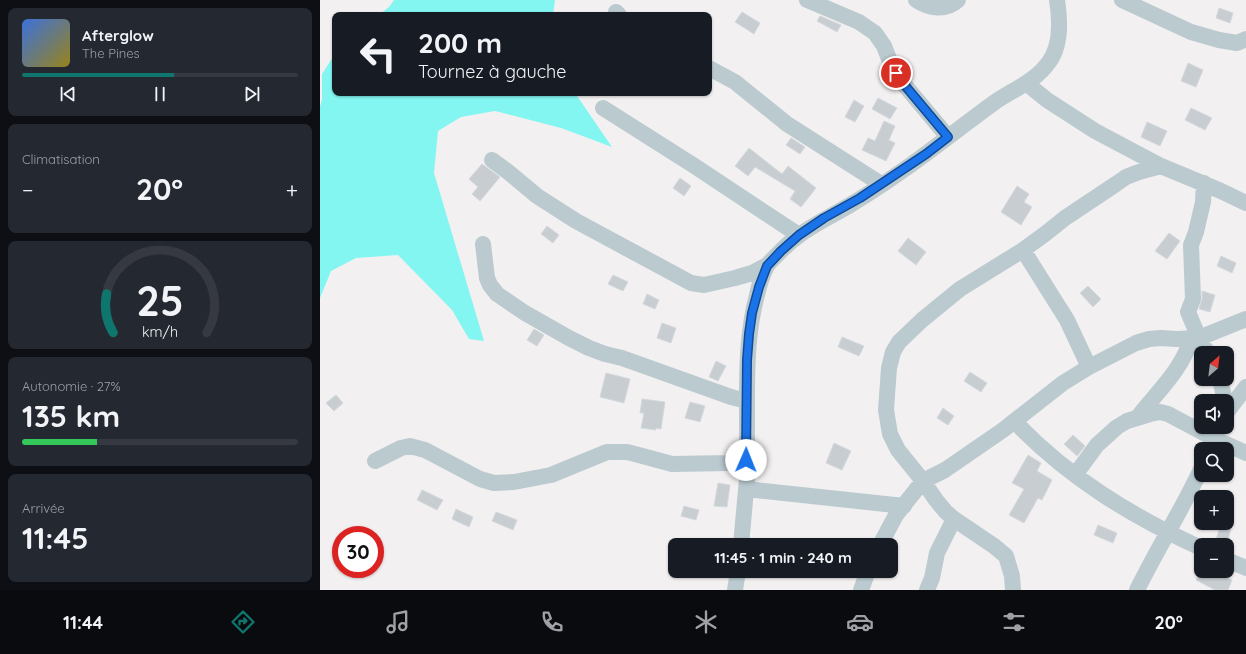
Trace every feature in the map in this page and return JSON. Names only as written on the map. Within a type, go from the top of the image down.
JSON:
[{"type":"street","points":[[807,0],[859,22],[875,33],[884,46],[891,64],[902,82],[948,137]]},
{"type":"street","points":[[916,0],[931,8],[944,7],[958,0]]},
{"type":"street","points":[[492,160],[507,170],[537,196],[576,220],[691,283],[704,285],[729,280],[752,273],[767,266],[799,235],[824,218],[850,205],[926,154],[997,101],[1039,75],[1050,61],[1056,46],[1060,30],[1058,0]]},
{"type":"street","points":[[1122,0],[1191,32],[1220,40],[1243,43]]},
{"type":"street","points":[[712,70],[735,82],[787,124],[881,184]]},
{"type":"street","points":[[1026,83],[1047,100],[1095,131],[1161,166],[1204,183],[1239,200],[1246,188]]},
{"type":"street","points":[[603,108],[799,235]]},
{"type":"street","points":[[1013,590],[1012,576],[1006,556],[954,519],[936,500],[898,450],[890,434],[886,410],[889,368],[894,352],[899,342],[922,320],[965,286],[1023,250],[1065,218],[1126,177],[1161,166]]},
{"type":"street","points":[[1202,346],[1195,338],[1188,312],[1194,299],[1191,246],[1203,202],[1204,183]]},
{"type":"street","points":[[483,244],[487,278],[490,285],[497,294],[525,313],[589,348],[622,358],[731,397],[747,401]]},
{"type":"street","points":[[1023,250],[1067,320],[1089,367]]},
{"type":"street","points":[[742,538],[748,468],[746,460],[747,360],[752,313],[759,287],[767,266]]},
{"type":"street","points":[[884,538],[896,515],[923,482],[945,470],[1015,422],[1059,387],[1089,367],[1136,343],[1149,339],[1195,338],[1246,319]]},
{"type":"street","points":[[1137,418],[1172,376],[1195,338]]},
{"type":"street","points":[[1234,402],[1246,387]]},
{"type":"street","points":[[1075,475],[1097,445],[1117,427],[1127,421],[1160,412],[1168,414],[1246,453]]},
{"type":"street","points":[[1015,422],[1045,452],[1112,501],[1167,532],[1194,545]]},
{"type":"street","points":[[375,461],[401,448],[410,446],[425,450],[480,479],[494,483],[514,482],[551,475],[607,452],[627,452],[672,464],[730,463],[746,460]]},
{"type":"street","points":[[1137,590],[1195,482]]},
{"type":"street","points":[[746,489],[777,491],[904,506]]},
{"type":"street","points":[[927,590],[932,578],[937,553],[954,519]]},
{"type":"street","points":[[1234,563],[1246,568]]},
{"type":"street","points":[[736,590],[737,578]]},
{"type":"street","points":[[861,590],[865,578]]},
{"type":"water","points":[[394,0],[555,0],[553,12],[383,12]]},
{"type":"water","points":[[332,59],[332,96],[577,96],[612,147],[561,128],[495,111],[461,117],[438,131],[434,173],[484,341],[469,339],[452,310],[398,255],[356,258],[331,271],[320,298],[320,107],[322,99],[322,74]]},
{"type":"building","points":[[1219,8],[1233,13],[1230,23],[1216,18]]},
{"type":"building","points":[[742,12],[760,23],[754,34],[735,22]]},
{"type":"building","points":[[820,16],[841,25],[837,32],[817,21]]},
{"type":"building","points":[[1188,63],[1203,70],[1196,87],[1181,81]]},
{"type":"building","points":[[878,98],[897,108],[890,119],[872,109]]},
{"type":"building","points":[[854,100],[864,106],[855,122],[845,117]]},
{"type":"building","points":[[1191,108],[1212,118],[1205,130],[1185,120]]},
{"type":"building","points":[[884,121],[895,126],[889,140],[895,143],[886,161],[862,150],[868,138],[875,141]]},
{"type":"building","points":[[1147,122],[1167,131],[1160,146],[1141,137]]},
{"type":"building","points":[[791,138],[805,147],[800,154],[786,145]]},
{"type":"building","points":[[749,148],[782,174],[788,166],[816,188],[801,207],[790,199],[795,191],[755,167],[748,176],[735,166]]},
{"type":"building","points":[[482,164],[500,177],[480,201],[472,194],[478,187],[469,179]]},
{"type":"building","points":[[680,178],[691,186],[684,196],[673,188]]},
{"type":"building","points":[[1017,186],[1029,194],[1024,202],[1032,207],[1021,225],[1001,212]]},
{"type":"building","points":[[547,226],[559,235],[553,243],[541,234]]},
{"type":"building","points":[[1169,233],[1180,241],[1167,259],[1155,251]]},
{"type":"building","points":[[908,238],[926,252],[916,265],[898,251]]},
{"type":"building","points":[[1221,256],[1236,263],[1232,273],[1217,266]]},
{"type":"building","points":[[613,275],[628,282],[623,291],[608,284]]},
{"type":"building","points":[[1088,286],[1101,299],[1093,307],[1080,293]]},
{"type":"building","points":[[1202,291],[1215,295],[1210,312],[1199,309],[1202,299]]},
{"type":"building","points":[[647,294],[659,300],[655,309],[643,304]]},
{"type":"building","points":[[662,323],[676,328],[671,343],[657,338]]},
{"type":"building","points":[[534,329],[544,335],[537,346],[527,340]]},
{"type":"building","points":[[842,337],[864,346],[859,356],[838,347]]},
{"type":"building","points":[[716,361],[726,366],[718,381],[709,377]]},
{"type":"building","points":[[970,372],[987,383],[981,392],[964,381]]},
{"type":"building","points":[[606,373],[630,379],[624,403],[600,397]]},
{"type":"building","points":[[336,395],[343,403],[334,411],[326,403]]},
{"type":"building","points":[[642,399],[665,402],[661,429],[656,428],[656,430],[641,428],[644,413],[640,413]]},
{"type":"building","points":[[690,402],[705,406],[700,422],[685,418]]},
{"type":"building","points":[[943,408],[954,416],[948,425],[937,418]]},
{"type":"building","points":[[1073,435],[1085,446],[1077,456],[1064,444]]},
{"type":"building","points":[[834,443],[851,451],[842,470],[826,463]]},
{"type":"building","points":[[1028,455],[1041,463],[1037,471],[1052,480],[1042,500],[1038,498],[1024,523],[1009,515],[1024,489],[1012,483]]},
{"type":"building","points":[[718,483],[730,485],[727,507],[714,506]]},
{"type":"building","points":[[422,490],[443,500],[437,510],[417,500]]},
{"type":"building","points":[[684,506],[699,510],[696,520],[681,516]]},
{"type":"building","points":[[456,509],[473,517],[469,527],[452,519]]},
{"type":"building","points":[[496,512],[517,520],[513,530],[492,521]]},
{"type":"building","points":[[1098,525],[1117,533],[1113,543],[1094,535]]},
{"type":"building","points":[[1219,530],[1231,530],[1228,538],[1217,538]]},
{"type":"building","points":[[1197,578],[1227,578],[1232,580],[1228,590],[1215,590],[1196,580]]},
{"type":"route","points":[[746,460],[747,360],[749,334],[752,313],[759,287],[767,266],[799,235],[824,218],[850,205],[926,154],[948,137],[896,73]]}]
